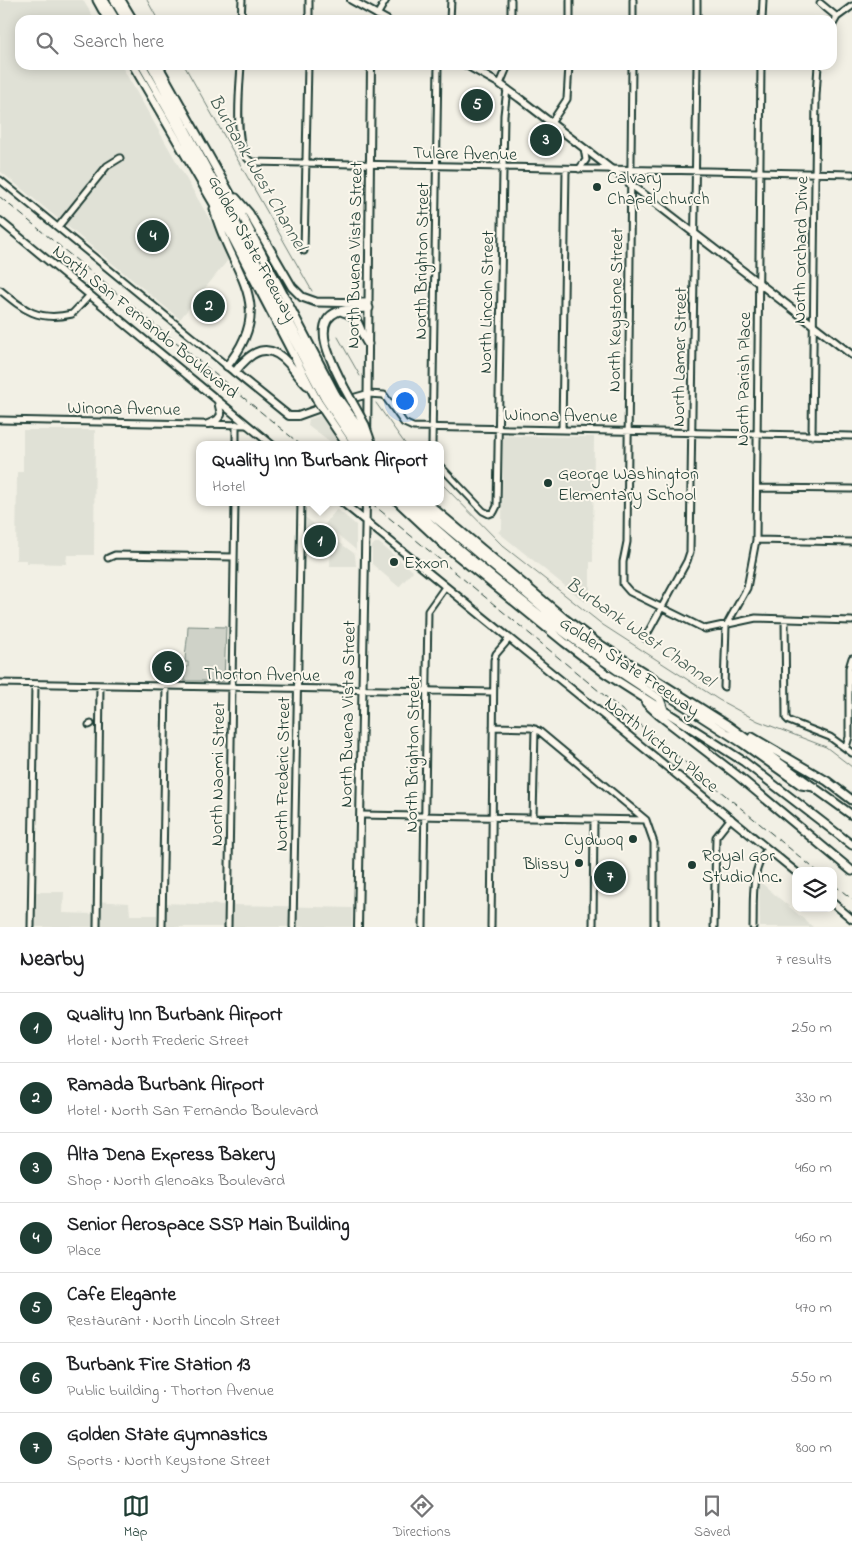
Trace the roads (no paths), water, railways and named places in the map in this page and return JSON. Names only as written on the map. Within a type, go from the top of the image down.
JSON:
[{"type":"highway","points":[[97,0],[105,15]]},
{"type":"highway","points":[[104,0],[113,15]]},
{"type":"highway","points":[[114,0],[123,15]]},
{"type":"highway","points":[[121,0],[129,15]]},
{"type":"highway","name":"Golden State Freeway","points":[[136,70],[230,233],[309,387],[327,398],[368,441]]},
{"type":"highway","points":[[145,70],[218,198],[327,398],[354,441]]},
{"type":"highway","points":[[154,70],[327,398],[363,441]]},
{"type":"highway","name":"Golden State Freeway","points":[[161,70],[226,186],[327,398],[345,441]]},
{"type":"highway","points":[[226,186],[249,213],[292,287],[302,298],[316,302],[368,306]]},
{"type":"highway","points":[[214,206],[218,224],[248,294],[251,308],[251,323],[245,343],[227,366]]},
{"type":"highway","points":[[368,306],[340,311],[332,315],[326,322],[324,334],[328,352],[345,389],[365,425],[371,441]]},
{"type":"highway","points":[[340,311],[349,314],[360,323],[368,344]]},
{"type":"highway","points":[[235,372],[249,355],[255,352],[272,352],[288,363],[309,387]]},
{"type":"highway","name":"Golden State Freeway","points":[[402,506],[442,544],[542,626],[637,694],[743,761],[852,846]]},
{"type":"highway","points":[[412,506],[555,626],[604,662],[660,699],[665,710]]},
{"type":"highway","points":[[421,506],[579,638],[734,738],[801,785],[816,788]]},
{"type":"highway","name":"Golden State Freeway","points":[[431,506],[564,618],[596,642],[729,726],[852,815]]},
{"type":"highway","points":[[637,694],[659,716],[712,755],[852,871]]},
{"type":"highway","points":[[729,726],[771,746],[827,781],[852,800]]},
{"type":"main road","points":[[351,0],[373,15]]},
{"type":"main road","name":"North Buena Vista Street","points":[[366,441],[371,70]]},
{"type":"main road","points":[[475,70],[507,89],[852,356]]},
{"type":"main road","name":"North San Fernando Boulevard","points":[[0,221],[267,441]]},
{"type":"main road","name":"North San Fernando Boulevard","points":[[227,366],[289,416],[298,416],[357,395],[368,394]]},
{"type":"main road","points":[[208,424],[217,420],[221,415],[218,400]]},
{"type":"main road","points":[[347,506],[508,640]]},
{"type":"main road","name":"North Buena Vista Street","points":[[358,927],[366,506]]},
{"type":"main road","name":"North Victory Place","points":[[508,640],[636,741],[792,869]]},
{"type":"main road","points":[[837,906],[852,919]]},
{"type":"street","points":[[241,15],[242,0]]},
{"type":"street","points":[[309,0],[309,15]]},
{"type":"street","points":[[377,15],[386,0]]},
{"type":"street","points":[[450,0],[450,15]]},
{"type":"street","points":[[511,0],[511,15]]},
{"type":"street","points":[[570,0],[570,15]]},
{"type":"street","points":[[632,15],[633,0]]},
{"type":"street","points":[[697,0],[697,15]]},
{"type":"street","points":[[762,15],[763,0]]},
{"type":"street","points":[[820,3],[835,15]]},
{"type":"street","points":[[837,17],[852,6]]},
{"type":"street","name":"Tulare Avenue","points":[[241,70],[239,142],[246,158],[252,162],[852,174]]},
{"type":"street","points":[[304,251],[308,70]]},
{"type":"street","name":"North Brighton Street","points":[[432,441],[438,70]]},
{"type":"street","points":[[500,84],[506,70]]},
{"type":"street","points":[[551,123],[567,99],[570,70]]},
{"type":"street","name":"North Keystone Street","points":[[632,70],[627,542],[623,562],[623,584],[630,592],[662,608]]},
{"type":"street","name":"North Lamer Street","points":[[645,638],[688,561],[690,552],[697,70]]},
{"type":"street","name":"North Parish Place","points":[[724,687],[726,626],[747,588],[756,540],[761,70]]},
{"type":"street","name":"North Orchard Drive","points":[[812,436],[818,70]]},
{"type":"street","name":"North Lincoln Street","points":[[444,470],[484,511],[491,514],[496,506],[502,167],[504,100],[507,89]]},
{"type":"street","points":[[579,169],[586,160],[584,148]]},
{"type":"street","points":[[58,227],[107,166],[120,158]]},
{"type":"street","points":[[562,430],[566,169]]},
{"type":"street","name":"North San Fernando Boulevard","points":[[0,180],[227,366]]},
{"type":"street","points":[[0,290],[25,311],[38,315],[72,314],[90,295]]},
{"type":"street","name":"Winona Avenue","points":[[368,394],[378,393],[386,397],[408,426],[852,436]]},
{"type":"street","name":"Winona Avenue","points":[[0,420],[248,424]]},
{"type":"street","points":[[236,424],[236,441]]},
{"type":"street","points":[[756,488],[852,489]]},
{"type":"street","name":"North Naomi Street","points":[[228,927],[235,506]]},
{"type":"street","name":"North Frederic Street","points":[[293,927],[301,506]]},
{"type":"street","points":[[756,540],[852,542]]},
{"type":"street","points":[[108,558],[115,555],[234,557]]},
{"type":"street","name":"North Brighton Street","points":[[423,927],[428,611],[445,587]]},
{"type":"street","points":[[662,608],[705,630],[752,618],[852,621]]},
{"type":"street","points":[[785,619],[786,719],[830,737],[852,753]]},
{"type":"street","points":[[491,927],[494,660],[496,654],[508,640]]},
{"type":"street","points":[[846,747],[850,738],[849,668],[852,658]]},
{"type":"street","name":"Thorton Avenue","points":[[0,683],[493,692]]},
{"type":"street","points":[[31,927],[35,684]]},
{"type":"street","points":[[96,927],[100,685]]},
{"type":"street","points":[[162,927],[166,686]]},
{"type":"street","points":[[493,727],[535,728],[646,820],[654,843],[654,927]]},
{"type":"street","points":[[534,818],[535,728]]},
{"type":"street","points":[[360,816],[646,820]]},
{"type":"street","points":[[714,927],[716,837],[731,818]]},
{"type":"street","points":[[593,927],[594,819]]},
{"type":"street","points":[[753,927],[755,870],[759,859],[768,849]]},
{"type":"waterway","name":"Burbank West Channel","points":[[147,0],[155,15]]},
{"type":"waterway","name":"Burbank West Channel","points":[[187,70],[312,291]]},
{"type":"waterway","name":"Burbank West Channel","points":[[338,337],[360,376]]},
{"type":"waterway","name":"Burbank West Channel","points":[[376,403],[403,441]]},
{"type":"waterway","name":"Burbank West Channel","points":[[444,486],[503,546],[603,625],[719,700],[758,721],[826,747],[852,767]]},
{"type":"railway","points":[[0,197],[296,441]]},
{"type":"railway","points":[[375,506],[812,867]]},
{"type":"railway","points":[[837,887],[852,899]]},
{"type":"place","name":"Cafe Elegante","points":[[477,105]]},
{"type":"place","name":"Alta Dena Express Bakery","points":[[546,140]]},
{"type":"place","name":"Calvary Chapel church","points":[[597,187]]},
{"type":"place","name":"Senior Aerospace SSP Main Building","points":[[153,236]]},
{"type":"place","name":"Ramada Burbank Airport","points":[[209,306]]},
{"type":"place","name":"George Washington Elementary School","points":[[548,483]]},
{"type":"place","name":"Quality Inn Burbank Airport","points":[[320,541]]},
{"type":"place","name":"Exxon","points":[[394,562]]},
{"type":"place","name":"Burbank Fire Station 13","points":[[168,667]]},
{"type":"place","name":"Cydwoq","points":[[633,839]]},
{"type":"place","name":"Blissy","points":[[579,863]]},
{"type":"place","name":"Royal Gor Studio Inc.","points":[[692,865]]},
{"type":"place","name":"Golden State Gymnastics","points":[[610,877]]}]
